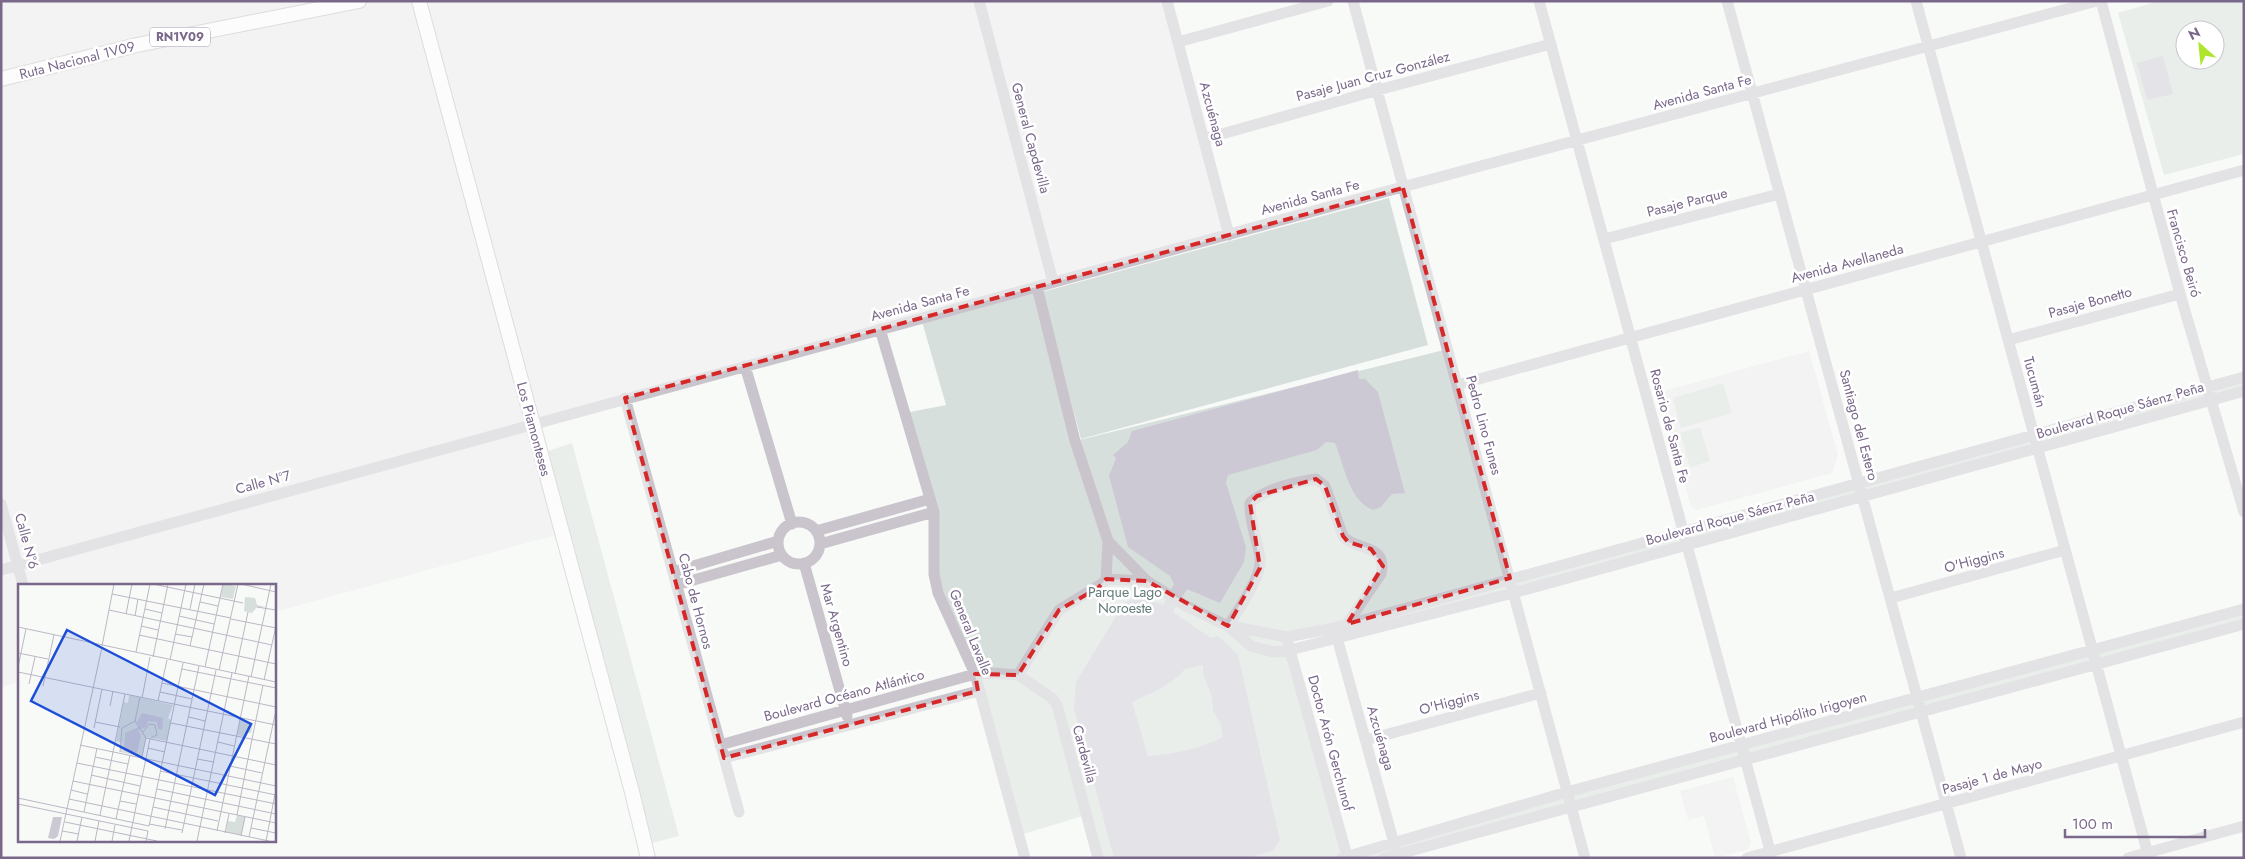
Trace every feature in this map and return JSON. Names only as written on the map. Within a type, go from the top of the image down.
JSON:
[{"type":"main road","name":"Ruta Nacional 1V09","points":[[1,80],[137,45],[360,1]]},
{"type":"main road","name":"Los Piamonteses","points":[[419,1],[630,782],[648,858]]},
{"type":"street","name":"General Capdevilla","points":[[979,1],[1054,282]]},
{"type":"street","name":"Azcuénaga","points":[[1167,1],[1230,234]]},
{"type":"street","points":[[1178,42],[1328,1]]},
{"type":"street","name":"Pedro Lino Funes","points":[[1353,1],[1585,858]]},
{"type":"street","name":"Rosario de Santa Fe","points":[[1539,1],[1771,855]]},
{"type":"street","name":"Santiago del Estero","points":[[1727,1],[1751,94],[1892,598],[1961,858]]},
{"type":"street","name":"Tucumán","points":[[1916,1],[2148,855]]},
{"type":"street","name":"Avenida Santa Fe","points":[[533,424],[1230,234],[1929,48],[2097,1]]},
{"type":"street","name":"Francisco Beiró","points":[[2101,1],[2152,195],[2244,512]]},
{"type":"street","name":"Pasaje Juan Cruz González","points":[[1204,139],[1551,44]]},
{"type":"street","name":"Avenida Avellaneda","points":[[1458,384],[2244,170]]},
{"type":"street","name":"Pasaje Parque","points":[[1604,239],[1779,194]]},
{"type":"street","points":[[1018,675],[1059,610],[1098,588],[1106,579],[1108,541],[1075,441],[1037,287]]},
{"type":"street","name":"Pasaje Bonetto","points":[[2008,340],[2180,294]]},
{"type":"street","name":"General Lavalle","points":[[880,329],[934,512],[934,574],[938,593],[975,674],[978,691],[1025,858]]},
{"type":"street","points":[[745,366],[792,524]]},
{"type":"street","name":"Boulevard Roque Sáenz Peña","points":[[1228,626],[1287,637],[1334,628],[2244,377]]},
{"type":"street","name":"Boulevard Roque Sáenz Peña","points":[[1108,541],[1147,581],[1186,606],[1228,626],[1252,646],[1273,652],[1290,650],[1337,640],[1513,593],[2244,391]]},
{"type":"street","name":"Cabo de Hornos","points":[[625,398],[739,812]]},
{"type":"street","name":"Calle Nº7","points":[[1,570],[533,424]]},
{"type":"street","points":[[1228,626],[1260,568],[1255,534],[1249,514],[1250,504],[1257,496],[1303,481],[1316,479],[1325,486],[1343,536],[1348,542],[1371,549],[1379,555],[1383,566],[1381,574],[1347,624]]},
{"type":"street","points":[[816,531],[930,499]]},
{"type":"street","name":"Calle Nº6","points":[[1,504],[23,584]]},
{"type":"street","points":[[820,544],[934,512]]},
{"type":"street","points":[[802,523],[816,531],[820,544],[815,556],[804,563],[792,563],[782,555],[778,541],[782,530],[792,524],[802,523]]},
{"type":"street","points":[[673,572],[778,541]]},
{"type":"street","name":"O'Higgins","points":[[1892,598],[2065,550]]},
{"type":"street","points":[[676,585],[782,555]]},
{"type":"street","name":"Mar Argentino","points":[[804,563],[849,724]]},
{"type":"street","points":[[1106,579],[1147,581]]},
{"type":"street","name":"Boulevard Hipólito Irigoyen","points":[[1344,857],[1567,792],[2093,651],[2244,608]]},
{"type":"street","points":[[1384,858],[1398,856],[2244,624]]},
{"type":"street","name":"Azcuénaga","points":[[1334,628],[1398,856]]},
{"type":"street","name":"Doctor Arón Gerchunof","points":[[1287,637],[1344,857]]},
{"type":"street","name":"Boulevard Océano Atlántico","points":[[720,745],[975,674],[1018,675]]},
{"type":"street","name":"Cardevilla","points":[[1018,675],[1052,698],[1057,705],[1098,858]]},
{"type":"street","points":[[724,758],[978,691]]},
{"type":"street","name":"O'Higgins","points":[[1366,740],[1541,693]]},
{"type":"street","name":"Pasaje 1 de Mayo","points":[[1747,858],[1771,855],[2244,722]]},
{"type":"street","points":[[2128,858],[2148,855],[2244,826]]},
{"type":"highlighted area","points":[[1403,188],[1510,578],[1347,624],[1383,566],[1371,549],[1348,542],[1343,536],[1325,486],[1316,479],[1257,496],[1250,503],[1260,568],[1228,626],[1147,581],[1106,579],[1098,588],[1059,610],[1018,675],[975,674],[978,691],[724,758],[625,398]]},
{"type":"shaded area","points":[[1,1],[1167,1],[1229,235],[533,424],[563,533],[275,612],[275,584],[18,584],[18,682],[1,687]]},
{"type":"shaded area","points":[[2163,56],[2173,94],[2147,100],[2137,63]]},
{"type":"shaded area","points":[[1809,351],[1838,455],[1832,473],[1697,510],[1691,507],[1660,392]]},
{"type":"shaded area","points":[[1358,370],[1359,379],[1365,379],[1378,392],[1405,493],[1392,494],[1381,507],[1373,510],[1365,505],[1358,499],[1348,481],[1335,443],[1326,442],[1317,450],[1228,475],[1226,483],[1246,547],[1244,562],[1220,603],[1187,589],[1173,612],[1211,638],[1218,636],[1238,655],[1280,840],[1273,851],[1246,858],[1114,858],[1074,709],[1076,682],[1123,605],[1137,599],[1163,605],[1174,584],[1170,576],[1128,547],[1109,476],[1116,458],[1113,455],[1128,442],[1132,431]],"holes":[[[1203,665],[1203,673],[1212,697],[1213,711],[1221,724],[1223,737],[1187,750],[1148,756],[1132,702],[1174,680],[1185,669]]]},
{"type":"shaded area","points":[[1733,777],[1751,843],[1747,850],[1715,858],[1704,816],[1688,820],[1680,791]]},
{"type":"green space","points":[[2159,1],[2244,1],[2244,154],[2164,175],[2118,13]]},
{"type":"green space","points":[[1389,198],[1428,345],[1081,439],[1042,292]]},
{"type":"green space","name":"Parque Lago Noroeste","points":[[1037,287],[1075,441],[1448,349],[1510,578],[1287,637],[1347,855],[2244,609],[2244,624],[1384,858],[1098,858],[1086,815],[1020,835],[978,691],[938,593],[934,525],[905,413],[946,405],[921,318]]},
{"type":"green space","points":[[2244,382],[2244,388],[1367,628],[1366,622]]},
{"type":"green space","points":[[1723,383],[1732,413],[1681,428],[1673,398]]},
{"type":"green space","points":[[1700,427],[1710,461],[1690,467],[1680,433]]},
{"type":"green space","points":[[572,443],[679,836],[652,843],[548,451]]}]
